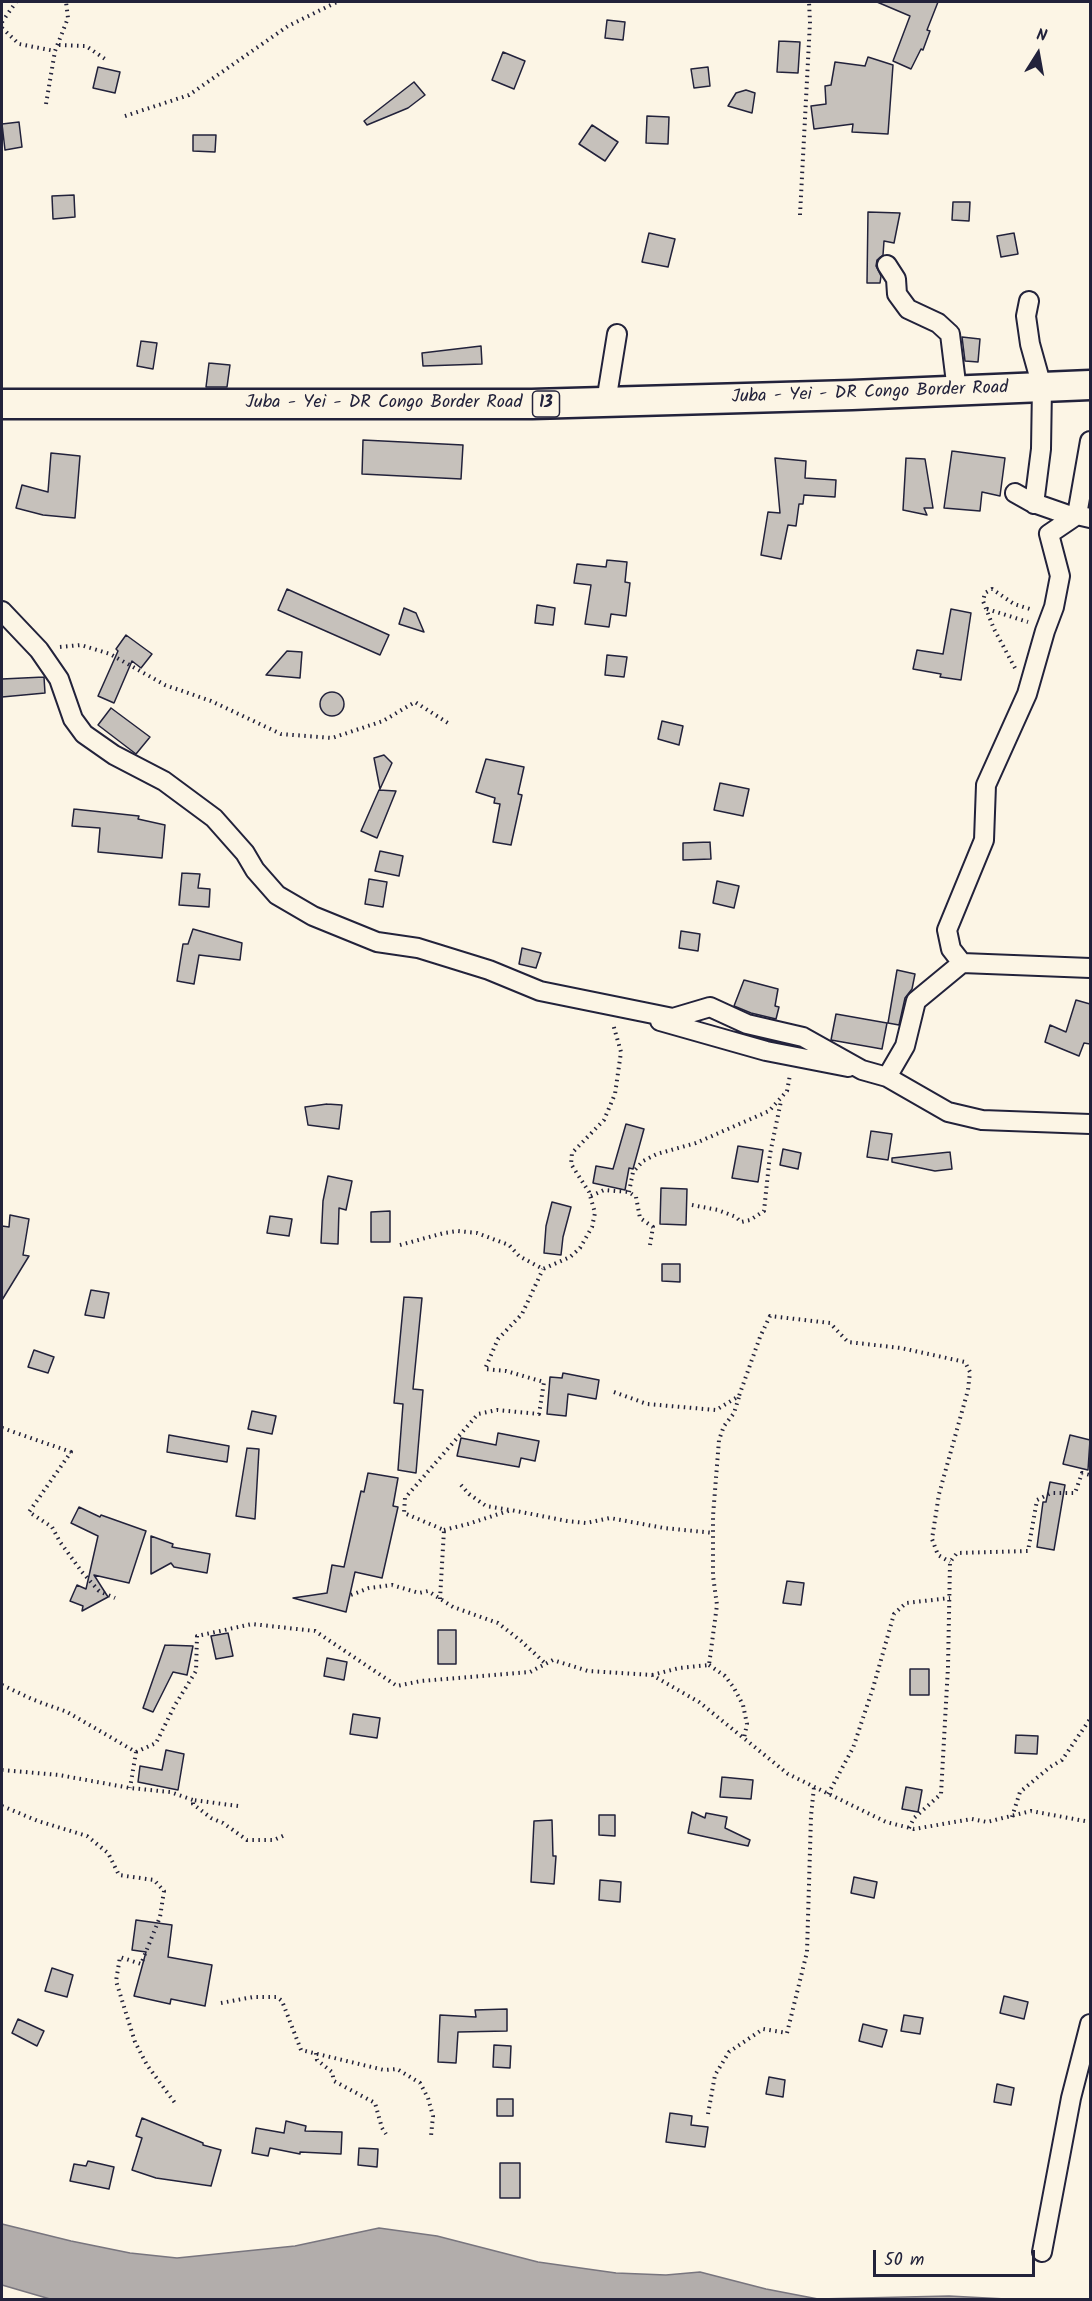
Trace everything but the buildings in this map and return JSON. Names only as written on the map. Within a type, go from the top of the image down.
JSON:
[{"type":"main road","name":"Juba - Yei - DR Congo Border Road","points":[[2,404],[532,404],[1090,385]]},
{"type":"street","points":[[887,265],[896,279],[897,294],[908,309],[938,323],[950,334],[950,349],[956,370],[957,391]]},
{"type":"street","points":[[1029,301],[1026,316],[1030,344],[1042,387],[1041,449],[1035,504]]},
{"type":"street","points":[[606,402],[617,334]]},
{"type":"street","points":[[1081,516],[1090,441]]},
{"type":"street","points":[[1015,493],[1035,504],[1081,516]]},
{"type":"street","points":[[962,963],[951,948],[947,930],[984,840],[986,785],[1029,688],[1049,621],[1060,576],[1049,534],[1081,516]]},
{"type":"street","points":[[2,611],[39,650],[59,679],[73,719],[84,734],[114,755],[164,781],[214,818],[278,895],[313,916],[377,942],[418,948],[489,970],[540,992],[673,1018],[710,1007],[747,1024],[803,1037],[862,1070]]},
{"type":"street","points":[[886,1077],[905,1046],[916,1001],[962,963],[1090,968]]},
{"type":"street","points":[[606,1004],[719,1040],[886,1077],[948,1112],[982,1120],[1090,1124]]},
{"type":"street","points":[[1042,2252],[1071,2098],[1090,2024]]},
{"type":"path","points":[[2,22],[16,2]]},
{"type":"path","points":[[46,104],[55,51],[68,18],[66,2]]},
{"type":"path","points":[[125,116],[189,95],[288,26],[337,2]]},
{"type":"path","points":[[800,215],[810,22],[809,2]]},
{"type":"path","points":[[2,28],[19,44],[55,51]]},
{"type":"path","points":[[59,45],[86,46],[108,61]]},
{"type":"path","points":[[1029,688],[1011,663],[994,629],[983,601],[985,593],[992,589],[1014,604],[1049,621]]},
{"type":"path","points":[[986,609],[1049,621]]},
{"type":"path","points":[[39,650],[81,645],[110,654],[165,685],[211,701],[281,734],[332,738],[383,721],[415,702],[451,725]]},
{"type":"path","points":[[511,1510],[444,1530],[404,1513],[405,1498],[478,1414],[497,1410],[539,1414],[544,1382],[506,1371],[485,1369],[498,1339],[522,1314],[543,1269],[570,1257],[580,1248],[592,1227],[595,1212],[591,1196],[572,1164],[572,1154],[604,1120],[615,1094],[621,1052],[606,1004]]},
{"type":"path","points":[[628,1192],[633,1172],[643,1161],[657,1154],[696,1143],[769,1111],[787,1091],[793,1057]]},
{"type":"path","points":[[692,1205],[718,1210],[736,1217],[741,1222],[750,1221],[764,1211],[770,1154],[782,1098]]},
{"type":"path","points":[[591,1196],[604,1190],[628,1192],[636,1197],[640,1218],[653,1227],[650,1245]]},
{"type":"path","points":[[400,1245],[444,1233],[458,1231],[477,1233],[509,1245],[519,1256],[543,1269]]},
{"type":"path","points":[[709,1665],[717,1605],[713,1576],[713,1516],[719,1440],[724,1426],[734,1413],[760,1337],[770,1316],[830,1323],[848,1342],[901,1348],[965,1362],[970,1372],[968,1390],[939,1494],[932,1539],[938,1555],[950,1562]]},
{"type":"path","points":[[614,1392],[647,1404],[716,1410],[739,1396]]},
{"type":"path","points":[[2,1428],[71,1452],[29,1512],[52,1527],[82,1572],[99,1591],[115,1598]]},
{"type":"path","points":[[909,1828],[914,1818],[941,1794],[950,1562],[957,1553],[1028,1551],[1037,1500],[1051,1493],[1075,1493],[1082,1473],[1090,1475]]},
{"type":"path","points":[[461,1485],[486,1506],[567,1521],[586,1523],[610,1518],[664,1528],[714,1533]]},
{"type":"path","points":[[440,1599],[444,1530]]},
{"type":"path","points":[[351,1595],[369,1588],[392,1585],[419,1593],[428,1591],[453,1607],[498,1623],[546,1664]]},
{"type":"path","points":[[828,1794],[853,1748],[894,1614],[906,1603],[950,1598]]},
{"type":"path","points":[[136,1752],[156,1743],[175,1705],[196,1671],[197,1636],[252,1624],[315,1631],[397,1686],[421,1681],[530,1672],[553,1660],[588,1671],[652,1674],[709,1665],[725,1676],[743,1705],[747,1724],[744,1738]]},
{"type":"path","points":[[652,1674],[699,1702],[788,1774],[886,1822],[909,1828],[934,1827],[972,1819],[987,1822],[1031,1811],[1090,1822]]},
{"type":"path","points":[[2,1685],[33,1700],[67,1712],[136,1752]]},
{"type":"path","points":[[1012,1817],[1020,1792],[1050,1767],[1062,1761],[1090,1719]]},
{"type":"path","points":[[130,1788],[136,1752]]},
{"type":"path","points":[[2,1770],[59,1775],[130,1788],[170,1792],[193,1800],[238,1806]]},
{"type":"path","points":[[708,2114],[716,2075],[729,2052],[763,2029],[787,2033],[807,1952],[814,1787]]},
{"type":"path","points":[[193,1800],[193,1804],[211,1818],[223,1823],[247,1840],[274,1840],[285,1835]]},
{"type":"path","points":[[2,1806],[38,1821],[87,1836],[108,1853],[119,1875],[154,1880],[164,1891],[160,1917],[141,1964],[120,1957],[116,1981],[135,2042],[147,2065],[175,2103]]},
{"type":"path","points":[[221,2003],[254,1997],[277,1997],[282,2001],[301,2050],[384,2070],[397,2069],[420,2083],[428,2098],[433,2116],[431,2136]]},
{"type":"path","points":[[316,2053],[317,2060],[332,2072],[334,2081],[375,2103],[386,2134]]},
{"type":"shaded area","points":[[2,2224],[130,2253],[177,2258],[295,2246],[379,2228],[437,2236],[538,2262],[616,2273],[666,2275],[700,2272],[766,2289],[818,2299],[50,2299],[2,2285]]},
{"type":"shaded area","points":[[949,2296],[1006,2299],[818,2299]]}]
